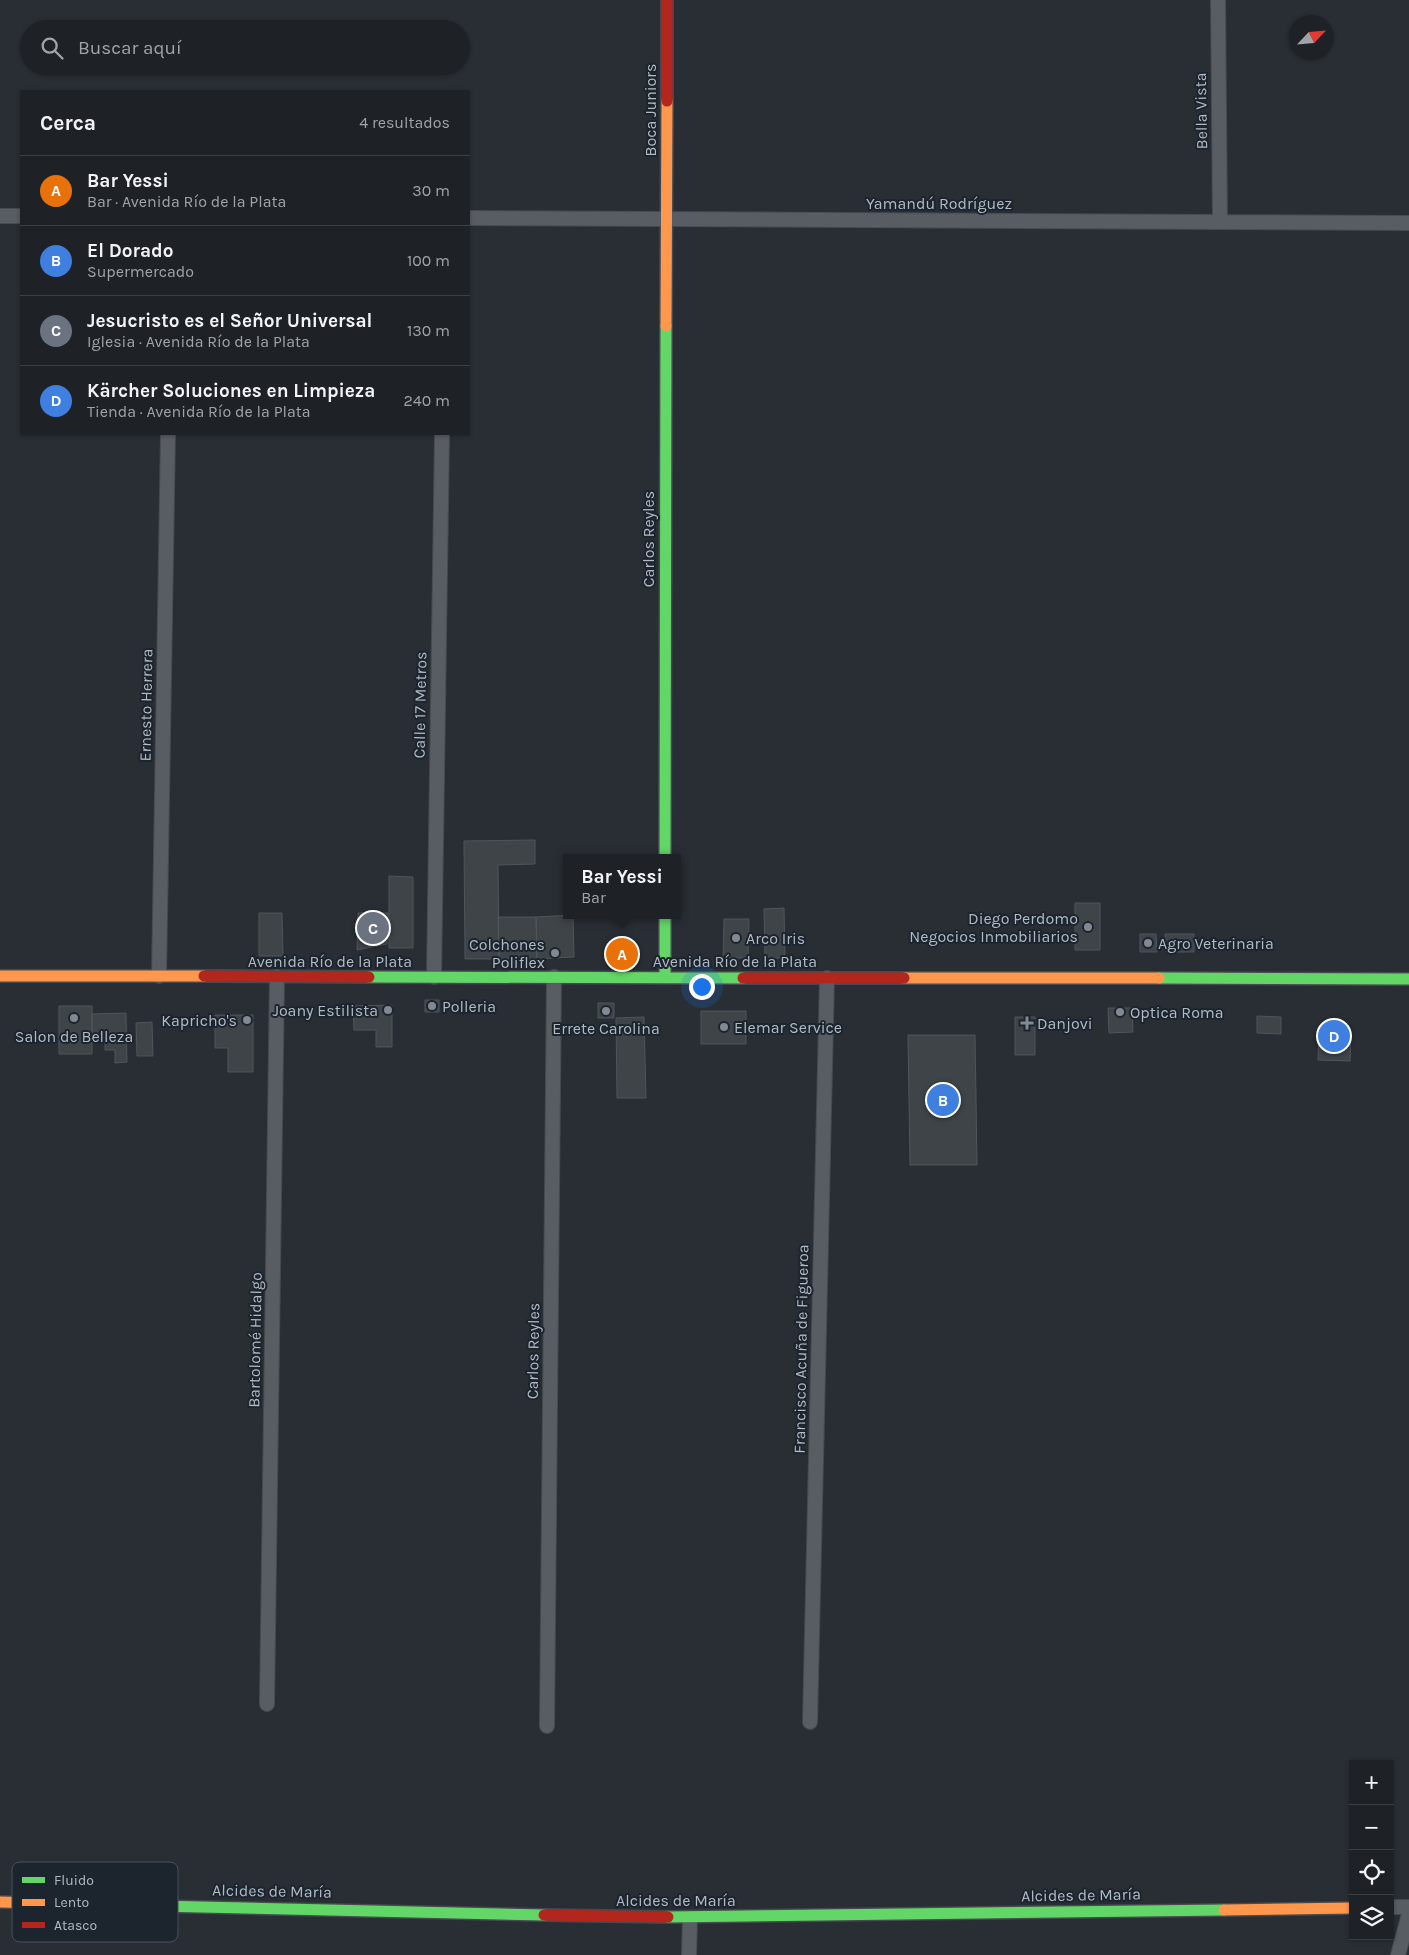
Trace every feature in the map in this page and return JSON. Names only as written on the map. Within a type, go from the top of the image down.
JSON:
[{"type":"street","name":"Boca Juniors","points":[[665,220],[667,0]]},
{"type":"street","name":"Bella Vista","points":[[1218,0],[1220,222]]},
{"type":"street","points":[[0,216],[20,216]]},
{"type":"street","name":"Yamandú Rodríguez","points":[[470,218],[1409,223]]},
{"type":"street","name":"Carlos Reyles","points":[[665,220],[665,854]]},
{"type":"street","name":"Ernesto Herrera","points":[[159,976],[168,435]]},
{"type":"street","name":"Calle 17 Metros","points":[[434,977],[442,435]]},
{"type":"street","points":[[665,919],[665,977]]},
{"type":"street","name":"Avenida Río de la Plata","points":[[0,976],[1409,979]]},
{"type":"street","name":"Bartolomé Hidalgo","points":[[267,1704],[277,977]]},
{"type":"street","name":"Carlos Reyles","points":[[547,1726],[554,977]]},
{"type":"street","name":"Francisco Acuña de Figueroa","points":[[810,1722],[827,978]]},
{"type":"street","name":"Alcides de María","points":[[178,1906],[690,1918],[1349,1908]]},
{"type":"street","points":[[1394,1907],[1409,1907]]},
{"type":"street","points":[[1398,1955],[1409,1914]]},
{"type":"street","points":[[689,1955],[690,1918]]},
{"type":"building","points":[[535,840],[535,864],[498,865],[499,959],[465,959],[464,841]]},
{"type":"building","points":[[389,876],[413,877],[413,948],[389,948]]},
{"type":"building","name":"Diego Perdomo Negocios Inmobiliarios","points":[[1075,903],[1100,903],[1100,950],[1075,950]]},
{"type":"building","points":[[784,908],[785,958],[765,958],[764,909]]},
{"type":"building","points":[[259,913],[282,913],[283,956],[259,956]]},
{"type":"building","points":[[358,913],[388,913],[387,944],[357,950]]},
{"type":"building","points":[[563,916],[563,919],[573,919],[574,957],[537,959],[536,917]]},
{"type":"building","points":[[498,917],[536,917],[537,959],[499,959]]},
{"type":"building","name":"Arco Iris","points":[[724,919],[749,919],[748,958],[723,958]]},
{"type":"building","name":"Agro Veterinaria","points":[[1140,934],[1156,934],[1157,952],[1140,952]]},
{"type":"building","points":[[1165,934],[1194,934],[1194,952],[1166,952]]},
{"type":"building","points":[[611,942],[632,942],[633,965],[612,965]]},
{"type":"building","name":"Polleria","points":[[425,1000],[439,1000],[439,1012],[425,1012]]},
{"type":"building","name":"Errete Carolina","points":[[598,1003],[614,1003],[614,1018],[598,1018]]},
{"type":"building","points":[[392,1005],[392,1047],[376,1047],[376,1030],[354,1030],[353,1006]]},
{"type":"building","points":[[59,1006],[92,1006],[92,1054],[59,1054]]},
{"type":"building","points":[[1108,1008],[1132,1008],[1133,1032],[1109,1033]]},
{"type":"building","name":"Elemar Service","points":[[701,1011],[746,1011],[746,1044],[701,1044]]},
{"type":"building","points":[[126,1013],[127,1062],[115,1063],[115,1050],[105,1050],[105,1040],[92,1040],[92,1014]]},
{"type":"building","points":[[215,1015],[253,1015],[253,1072],[228,1072],[228,1048],[215,1048]]},
{"type":"building","points":[[1257,1016],[1281,1017],[1281,1034],[1257,1033]]},
{"type":"building","points":[[644,1017],[646,1098],[617,1098],[616,1018]]},
{"type":"building","points":[[1015,1017],[1035,1017],[1035,1055],[1015,1055]]},
{"type":"building","points":[[152,1022],[153,1056],[137,1056],[136,1023]]},
{"type":"building","points":[[1319,1032],[1351,1032],[1350,1061],[1318,1060]]},
{"type":"building","points":[[908,1035],[975,1035],[977,1165],[910,1165]]},
{"type":"traffic: fast","points":[[665,854],[666,326]]},
{"type":"traffic: fast","points":[[665,919],[665,977]]},
{"type":"traffic: fast","points":[[369,977],[743,978]]},
{"type":"traffic: fast","points":[[1159,978],[1409,979]]},
{"type":"traffic: fast","points":[[178,1906],[544,1915]]},
{"type":"traffic: fast","points":[[668,1917],[1224,1910]]},
{"type":"traffic: slow","points":[[666,326],[667,101]]},
{"type":"traffic: slow","points":[[0,976],[204,976]]},
{"type":"traffic: slow","points":[[904,978],[1159,978]]},
{"type":"traffic: slow","points":[[0,1902],[12,1902]]},
{"type":"traffic: slow","points":[[1224,1910],[1349,1908]]},
{"type":"traffic: jam","points":[[667,0],[667,101]]},
{"type":"traffic: jam","points":[[204,976],[369,977]]},
{"type":"traffic: jam","points":[[743,978],[904,978]]},
{"type":"traffic: jam","points":[[544,1915],[668,1917]]},
{"type":"place","name":"Diego Perdomo Negocios Inmobiliarios","points":[[1088,927]]},
{"type":"place","name":"Jesucristo es el Señor Universal","points":[[373,928]]},
{"type":"place","name":"Arco Iris","points":[[736,938]]},
{"type":"place","name":"Agro Veterinaria","points":[[1148,943]]},
{"type":"place","name":"Colchones Poliflex","points":[[555,953]]},
{"type":"place","name":"Bar Yessi","points":[[622,954]]},
{"type":"place","name":"Polleria","points":[[432,1006]]},
{"type":"place","name":"Joany Estilista","points":[[388,1010]]},
{"type":"place","name":"Errete Carolina","points":[[606,1011]]},
{"type":"place","name":"Optica Roma","points":[[1120,1012]]},
{"type":"place","name":"Salon de Belleza","points":[[74,1018]]},
{"type":"place","name":"Kapricho's","points":[[247,1020]]},
{"type":"place","name":"Danjovi","points":[[1027,1023]]},
{"type":"place","name":"Elemar Service","points":[[724,1027]]},
{"type":"place","name":"Kärcher Soluciones en Limpieza","points":[[1334,1036]]},
{"type":"place","name":"El Dorado","points":[[943,1100]]}]
